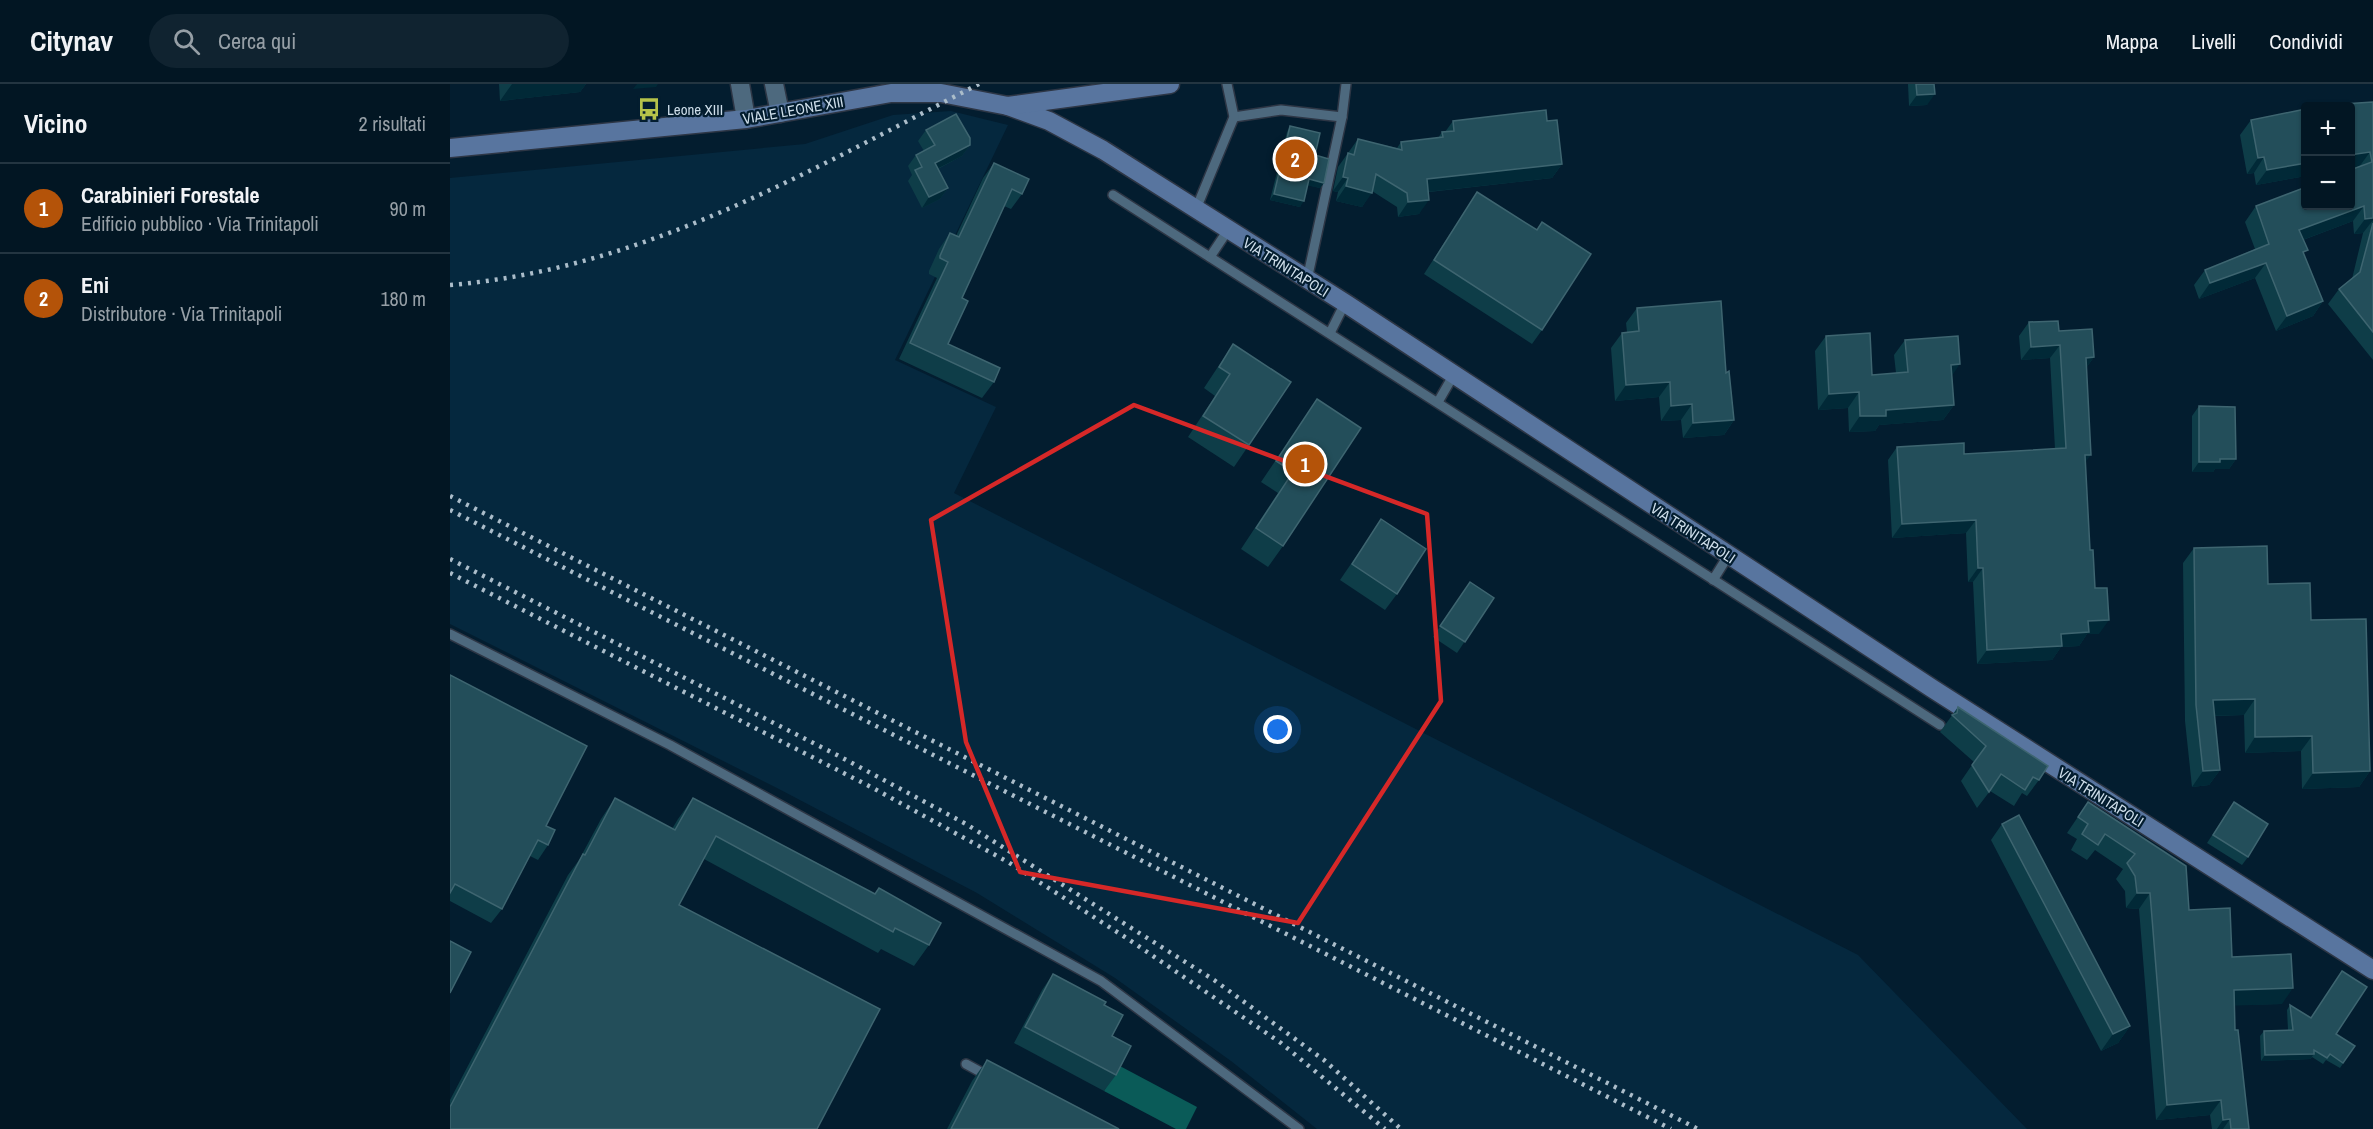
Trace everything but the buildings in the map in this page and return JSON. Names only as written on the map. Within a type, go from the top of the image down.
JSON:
[{"type":"main road","name":"VIALE LEONE XIII","points":[[450,148],[746,119],[908,91],[949,94],[1008,106],[1170,84]]},
{"type":"main road","name":"VIA TRINITAPOLI","points":[[1008,106],[1049,121],[1086,139],[1345,303],[1728,556],[2373,970]]},
{"type":"street","points":[[740,84],[746,119]]},
{"type":"street","points":[[774,84],[780,113]]},
{"type":"lane","points":[[1196,209],[1234,117],[1227,84]]},
{"type":"lane","points":[[1307,280],[1342,117],[1346,84]]},
{"type":"lane","points":[[1234,117],[1281,110],[1342,117]]},
{"type":"lane","points":[[1113,195],[1940,725]]},
{"type":"lane","points":[[1210,257],[1228,230]]},
{"type":"lane","points":[[1330,333],[1345,303]]},
{"type":"lane","points":[[1438,402],[1453,376]]},
{"type":"lane","points":[[1713,580],[1728,556]]},
{"type":"lane","points":[[450,634],[670,745],[1101,981],[1299,1129]]},
{"type":"lane","points":[[966,1064],[997,1080]]},
{"type":"highlighted area","points":[[1134,405],[1427,514],[1441,701],[1298,923],[1020,872],[966,742],[931,520]]},
{"type":"shaded area","points":[[951,111],[1008,125],[895,360],[996,407],[954,493],[1858,955],[2027,1129],[1317,1129],[1231,1061],[1115,978],[977,893],[777,788],[450,624],[450,178],[805,144],[893,115]]},
{"type":"shaded area","points":[[1118,1065],[1197,1107],[1186,1129],[1176,1129],[1104,1091]]},
{"type":"railway","points":[[450,285],[521,275],[591,259],[658,237],[724,211],[789,181],[979,84]]},
{"type":"railway","points":[[450,496],[1698,1129]]},
{"type":"railway","points":[[450,510],[1671,1129]]},
{"type":"railway","points":[[450,559],[837,755],[966,824],[1214,980],[1324,1060],[1401,1129]]},
{"type":"railway","points":[[450,573],[873,788],[1008,862],[1128,939],[1281,1043],[1385,1129]]},
{"type":"place","name":"Leone XIII","points":[[649,109]]},
{"type":"place","name":"Eni","points":[[1295,159]]},
{"type":"place","name":"Carabinieri Forestale","points":[[1305,464]]}]
